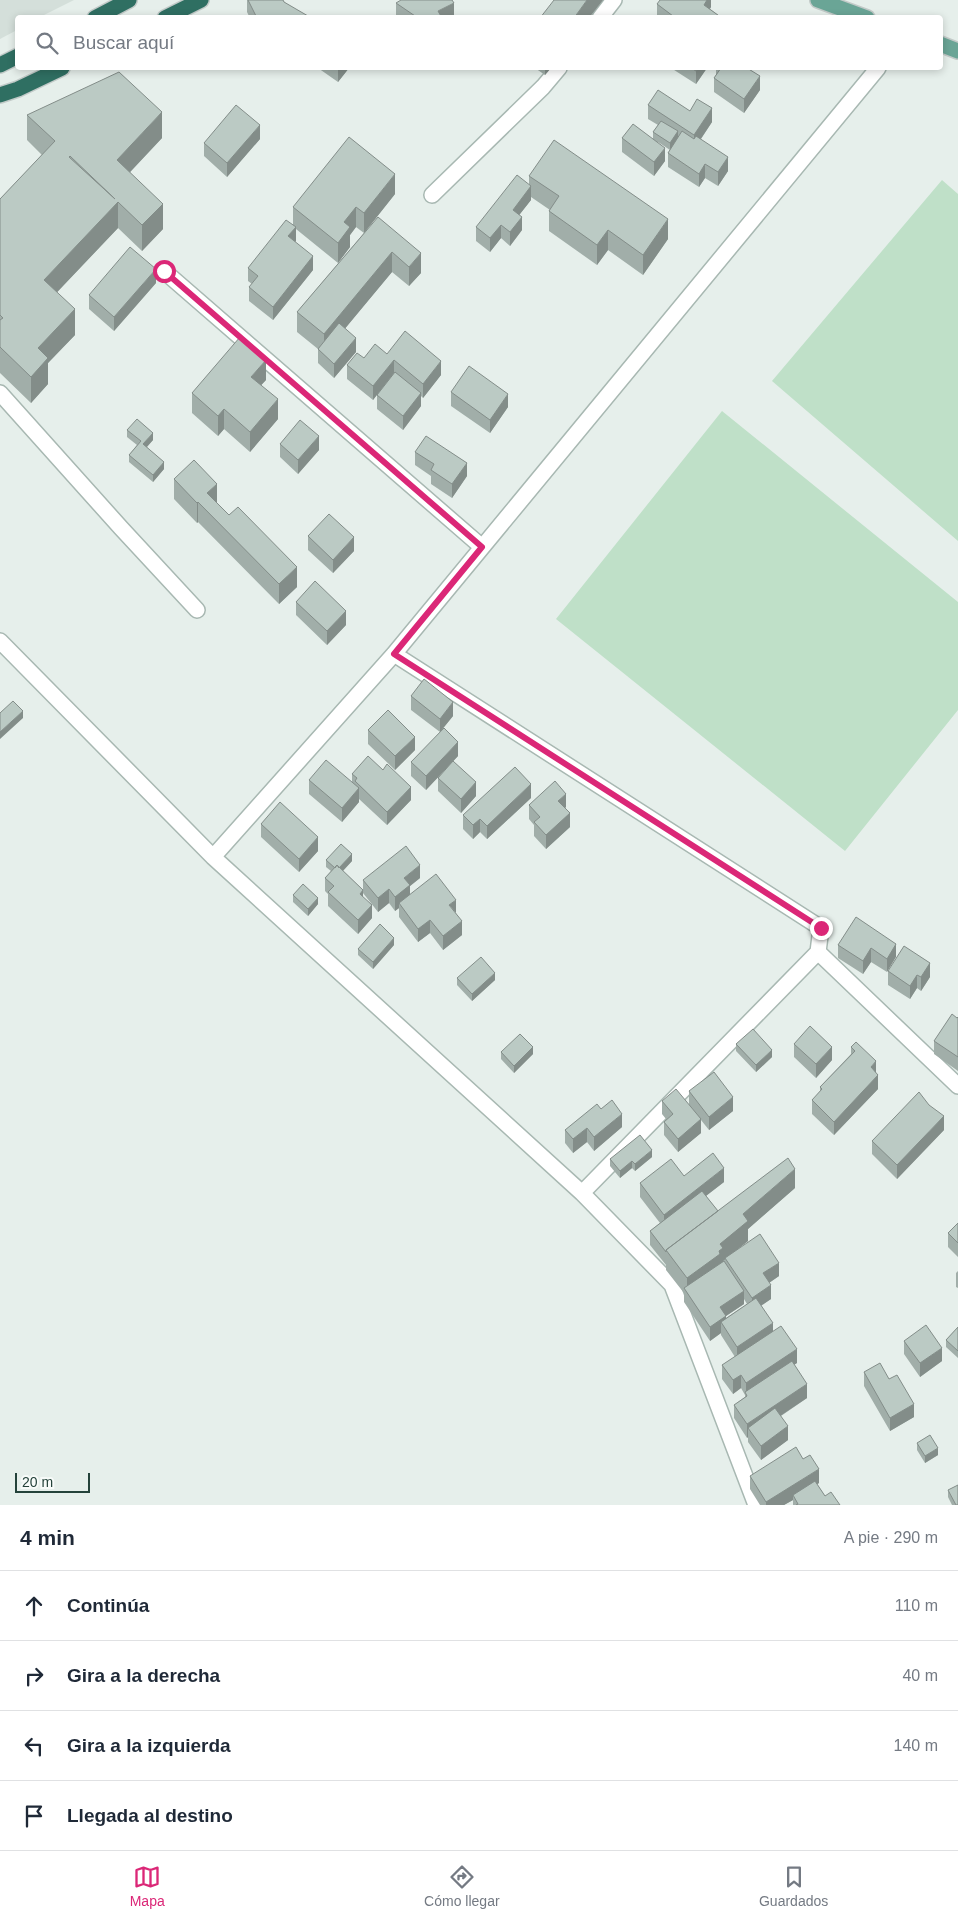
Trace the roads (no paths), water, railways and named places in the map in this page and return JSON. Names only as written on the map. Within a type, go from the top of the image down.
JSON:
[{"type":"highway","points":[[101,15],[129,0]]},
{"type":"highway","points":[[171,15],[201,0]]},
{"type":"highway","points":[[0,65],[15,58]]},
{"type":"highway","points":[[0,95],[18,89],[58,70]]},
{"type":"main road","points":[[818,0],[859,15]]},
{"type":"main road","points":[[943,45],[958,50]]},
{"type":"street","points":[[602,15],[614,0]]},
{"type":"street","points":[[432,196],[543,87],[557,70]]},
{"type":"street","points":[[213,857],[394,654],[876,70]]},
{"type":"street","points":[[164,271],[482,547]]},
{"type":"street","points":[[0,393],[120,528],[197,610]]},
{"type":"street","points":[[0,641],[213,857],[582,1193],[672,1285],[756,1505]]},
{"type":"street","points":[[394,654],[821,928],[818,952],[582,1193]]},
{"type":"street","points":[[818,952],[958,1086]]}]
